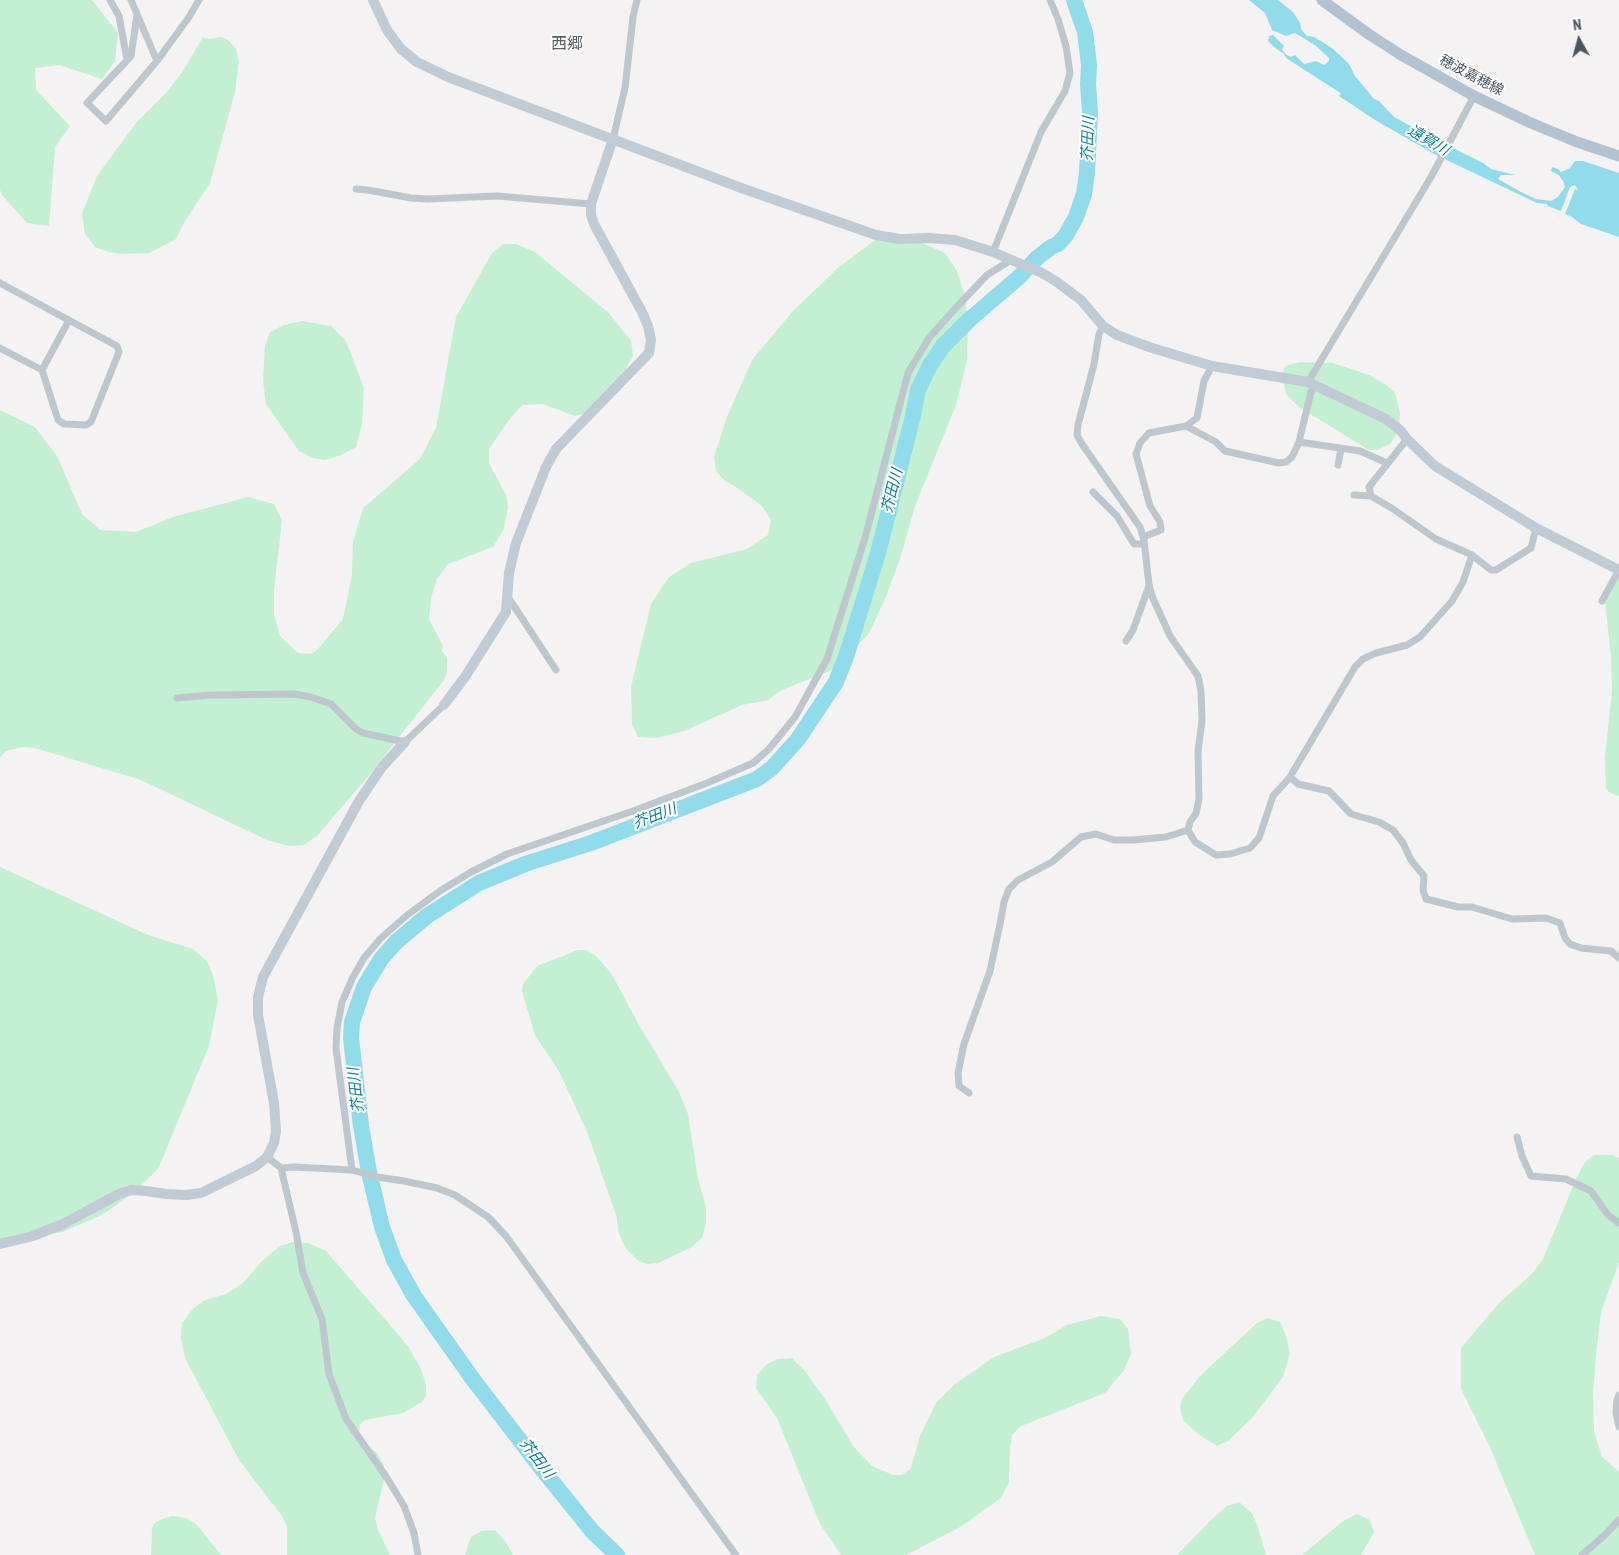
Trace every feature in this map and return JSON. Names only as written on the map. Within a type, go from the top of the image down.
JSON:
[{"type":"main road","name":"穂波嘉穂線","points":[[1322,0],[1367,33],[1473,100],[1577,142],[1619,156]]},
{"type":"street","points":[[110,0],[119,16],[127,60]]},
{"type":"street","points":[[131,0],[157,61]]},
{"type":"street","points":[[137,16],[131,56],[88,103],[106,121],[157,61],[200,0]]},
{"type":"street","points":[[373,0],[387,30],[401,49],[417,62],[448,77],[744,189],[876,235],[900,239],[929,238],[955,240],[993,252],[1042,273],[1081,300],[1103,326],[1117,335],[1149,348],[1212,366],[1311,384],[1386,419],[1400,430],[1435,466],[1536,528],[1619,570],[1602,601]]},
{"type":"street","points":[[0,1244],[33,1236],[64,1224],[118,1194],[131,1190],[186,1195],[201,1193],[256,1166],[267,1157],[274,1143],[276,1131],[274,1103],[258,1015],[258,997],[263,977],[360,801],[382,767],[444,705],[465,677],[506,612],[509,573],[516,544],[546,467],[556,449],[649,353],[651,340],[648,326],[591,215],[591,204],[613,139],[624,88],[637,0]]},
{"type":"street","points":[[993,252],[1041,132],[1065,91],[1070,73],[1066,46],[1050,0]]},
{"type":"street","points":[[1186,426],[1216,442],[1225,451],[1279,463],[1286,462],[1292,457],[1300,442],[1311,384],[1434,172],[1473,100]]},
{"type":"street","points":[[356,189],[428,200],[497,196],[591,204]]},
{"type":"street","points":[[352,1170],[336,1048],[337,1028],[342,1002],[364,958],[380,939],[406,916],[440,891],[471,872],[507,854],[707,783],[753,762],[769,749],[795,717],[828,660],[865,538],[908,373],[929,338],[952,312],[987,275],[1011,260]]},
{"type":"street","points":[[0,282],[117,346],[119,352],[91,422],[86,425],[64,424],[58,420],[42,370],[0,348]]},
{"type":"street","points":[[42,370],[69,320]]},
{"type":"street","points":[[1103,326],[1099,334],[1094,364],[1078,425],[1078,435],[1082,444],[1140,528],[1144,540],[1152,596],[1170,636],[1198,676],[1201,691],[1202,721],[1198,751],[1199,799],[1196,813],[1190,822],[1188,830],[1195,842],[1216,855],[1230,854],[1250,848],[1259,838],[1273,796],[1290,777],[1354,668],[1363,659],[1376,653],[1407,645],[1420,637],[1452,601],[1463,582],[1472,555]]},
{"type":"street","points":[[1093,492],[1117,516],[1134,544],[1160,530],[1160,522],[1150,506],[1136,454],[1140,442],[1149,434],[1186,426],[1197,418],[1204,382],[1212,366]]},
{"type":"street","points":[[1371,496],[1369,487],[1407,439]]},
{"type":"street","points":[[1300,442],[1360,451],[1387,463]]},
{"type":"street","points":[[1338,465],[1341,449]]},
{"type":"street","points":[[1354,495],[1371,496],[1393,508],[1436,540],[1472,555],[1491,570],[1496,570],[1531,548],[1536,528]]},
{"type":"street","points":[[1126,641],[1133,630],[1149,585]]},
{"type":"street","points":[[507,596],[556,670]]},
{"type":"street","points":[[177,698],[210,695],[294,694],[311,697],[331,704],[356,729],[363,733],[405,742]]},
{"type":"street","points":[[1290,777],[1298,784],[1329,791],[1351,814],[1379,822],[1393,830],[1403,843],[1411,860],[1424,876],[1422,890],[1426,899],[1458,907],[1472,907],[1512,919],[1546,918],[1560,923],[1565,938],[1570,944],[1581,948],[1611,951],[1619,958]]},
{"type":"street","points":[[969,1093],[959,1086],[958,1073],[964,1044],[990,971],[1004,902],[1009,889],[1018,880],[1052,862],[1081,837],[1096,834],[1114,840],[1132,840],[1166,837],[1188,830]]},
{"type":"street","points":[[1517,1138],[1522,1156],[1531,1176],[1566,1178],[1591,1191],[1608,1215],[1619,1223]]},
{"type":"street","points":[[267,1157],[281,1168],[296,1232],[303,1273],[322,1319],[329,1374],[346,1419],[404,1506],[414,1533],[418,1555]]},
{"type":"street","points":[[281,1168],[352,1170],[377,1177],[437,1188],[455,1195],[488,1217],[506,1236],[736,1555]]},
{"type":"street","points":[[1619,1395],[1616,1413],[1619,1427]]},
{"type":"street","points":[[1582,1555],[1619,1520]]},
{"type":"green space","points":[[0,0],[92,0],[118,33],[115,61],[102,79],[59,65],[35,68],[36,90],[70,126],[55,147],[49,226],[27,223],[2,195],[0,190]]},
{"type":"green space","points":[[203,37],[209,39],[222,37],[228,40],[236,49],[239,62],[235,92],[210,183],[185,221],[176,239],[149,253],[123,254],[108,252],[95,247],[85,234],[82,214],[97,176],[136,123],[166,93],[183,71]]},
{"type":"green space","points":[[883,234],[906,236],[945,253],[957,271],[965,296],[968,322],[967,361],[956,405],[915,506],[901,556],[885,599],[869,633],[837,668],[782,690],[768,700],[742,705],[684,731],[656,738],[638,737],[632,724],[631,687],[651,604],[669,577],[691,563],[747,549],[768,535],[771,520],[762,506],[725,481],[716,471],[714,457],[727,417],[752,360],[793,311],[839,267]]},
{"type":"green space","points":[[503,244],[516,244],[535,252],[609,313],[631,341],[633,356],[618,383],[589,412],[575,416],[543,404],[522,405],[508,421],[489,449],[489,463],[506,495],[508,507],[504,529],[493,547],[448,564],[437,579],[431,598],[429,619],[443,646],[442,651],[447,658],[447,672],[444,680],[371,773],[317,836],[304,845],[289,846],[267,840],[141,780],[35,748],[23,747],[6,751],[0,758],[0,410],[35,427],[57,456],[82,514],[100,530],[136,532],[173,517],[248,497],[274,504],[282,520],[274,590],[274,614],[280,636],[298,653],[311,654],[318,649],[343,619],[352,575],[353,542],[363,508],[420,459],[436,428],[456,317],[492,253]]},
{"type":"green space","points":[[302,321],[331,326],[346,341],[364,388],[362,424],[356,447],[341,455],[325,460],[313,458],[299,451],[266,404],[263,380],[265,346],[270,332],[284,325]]},
{"type":"green space","points":[[1300,362],[1333,363],[1369,375],[1395,393],[1400,413],[1399,430],[1390,444],[1377,450],[1369,450],[1299,407],[1286,394],[1282,376],[1285,366]]},
{"type":"green space","points":[[1619,563],[1619,796],[1609,792],[1606,788],[1605,757],[1612,691],[1611,657],[1604,591]]},
{"type":"green space","points":[[0,867],[148,935],[193,949],[207,961],[213,975],[218,1000],[209,1046],[158,1169],[132,1194],[102,1215],[62,1232],[0,1243]]},
{"type":"green space","points":[[578,950],[586,950],[596,956],[611,973],[679,1092],[688,1114],[698,1179],[706,1207],[706,1223],[702,1238],[690,1248],[658,1263],[647,1264],[639,1261],[626,1249],[618,1231],[617,1218],[588,1134],[559,1071],[535,1035],[522,991],[523,984],[537,966]]},
{"type":"green space","points":[[1594,1155],[1611,1155],[1619,1158],[1619,1262],[1601,1312],[1593,1395],[1594,1431],[1602,1457],[1619,1472],[1619,1555],[1535,1555],[1489,1445],[1461,1389],[1461,1348],[1500,1302],[1532,1274],[1543,1259],[1576,1179],[1585,1162]]},
{"type":"green space","points":[[293,1242],[308,1243],[326,1251],[408,1346],[421,1369],[426,1385],[426,1396],[422,1402],[403,1413],[365,1420],[360,1424],[359,1432],[364,1442],[377,1453],[384,1466],[384,1479],[375,1518],[378,1530],[390,1555],[287,1555],[287,1526],[282,1516],[239,1460],[185,1358],[181,1338],[182,1323],[193,1309],[205,1300],[226,1294],[243,1283],[262,1261],[280,1246]]},
{"type":"green space","points":[[1101,1316],[1120,1319],[1128,1329],[1131,1354],[1124,1370],[1105,1393],[1021,1426],[1012,1435],[1009,1482],[1001,1498],[960,1527],[906,1555],[841,1555],[820,1524],[777,1418],[756,1388],[757,1375],[766,1365],[777,1359],[792,1358],[805,1371],[827,1402],[853,1446],[872,1466],[893,1475],[902,1475],[911,1468],[920,1436],[936,1403],[955,1384],[994,1357],[1045,1338],[1067,1325]]},
{"type":"green space","points":[[1267,1318],[1280,1322],[1285,1333],[1290,1353],[1283,1377],[1252,1418],[1228,1441],[1217,1446],[1198,1434],[1183,1420],[1180,1407],[1182,1399],[1200,1376],[1257,1323]]},
{"type":"green space","points":[[1239,1502],[1252,1513],[1266,1555],[1177,1555],[1227,1506]]},
{"type":"green space","points":[[1357,1514],[1370,1520],[1374,1532],[1361,1555],[1302,1555],[1342,1522]]},
{"type":"green space","points":[[173,1516],[186,1518],[196,1524],[221,1555],[151,1555],[152,1529],[154,1524],[162,1519]]},
{"type":"green space","points":[[495,1530],[506,1542],[513,1555],[465,1555],[471,1537],[481,1531]]},
{"type":"water","name":"遠賀川","points":[[1249,0],[1278,0],[1293,12],[1300,23],[1301,29],[1307,36],[1314,37],[1332,48],[1349,64],[1355,76],[1374,99],[1379,101],[1394,117],[1483,163],[1491,169],[1515,175],[1501,175],[1498,179],[1521,192],[1536,199],[1551,201],[1558,197],[1565,187],[1559,175],[1551,171],[1552,167],[1561,172],[1570,168],[1575,161],[1583,161],[1619,173],[1619,237],[1581,224],[1565,214],[1575,189],[1578,190],[1575,185],[1570,187],[1561,211],[1547,204],[1537,203],[1436,155],[1375,120],[1339,96],[1341,94],[1339,92],[1286,58],[1284,54],[1274,47],[1268,41],[1269,36],[1273,35],[1284,46],[1282,50],[1287,55],[1291,57],[1295,55],[1304,64],[1316,61],[1324,65],[1329,61],[1329,58],[1316,46],[1295,33],[1286,36],[1272,30],[1265,13]]},
{"type":"waterway","name":"芥田川","points":[[617,1555],[592,1531],[472,1378],[414,1296],[394,1260],[382,1227],[369,1172],[361,1126],[351,1038],[352,1022],[364,987],[381,959],[396,942],[427,916],[479,883],[525,864],[591,843],[757,779],[772,768],[798,739],[836,682],[846,657],[878,553],[918,390],[930,365],[943,346],[969,320],[1018,278],[1037,258],[1058,244],[1066,235],[1076,217],[1084,194],[1087,173],[1090,112],[1089,65],[1085,32],[1074,0]]},
{"type":"district","name":"西郷","points":[[567,45]]}]
